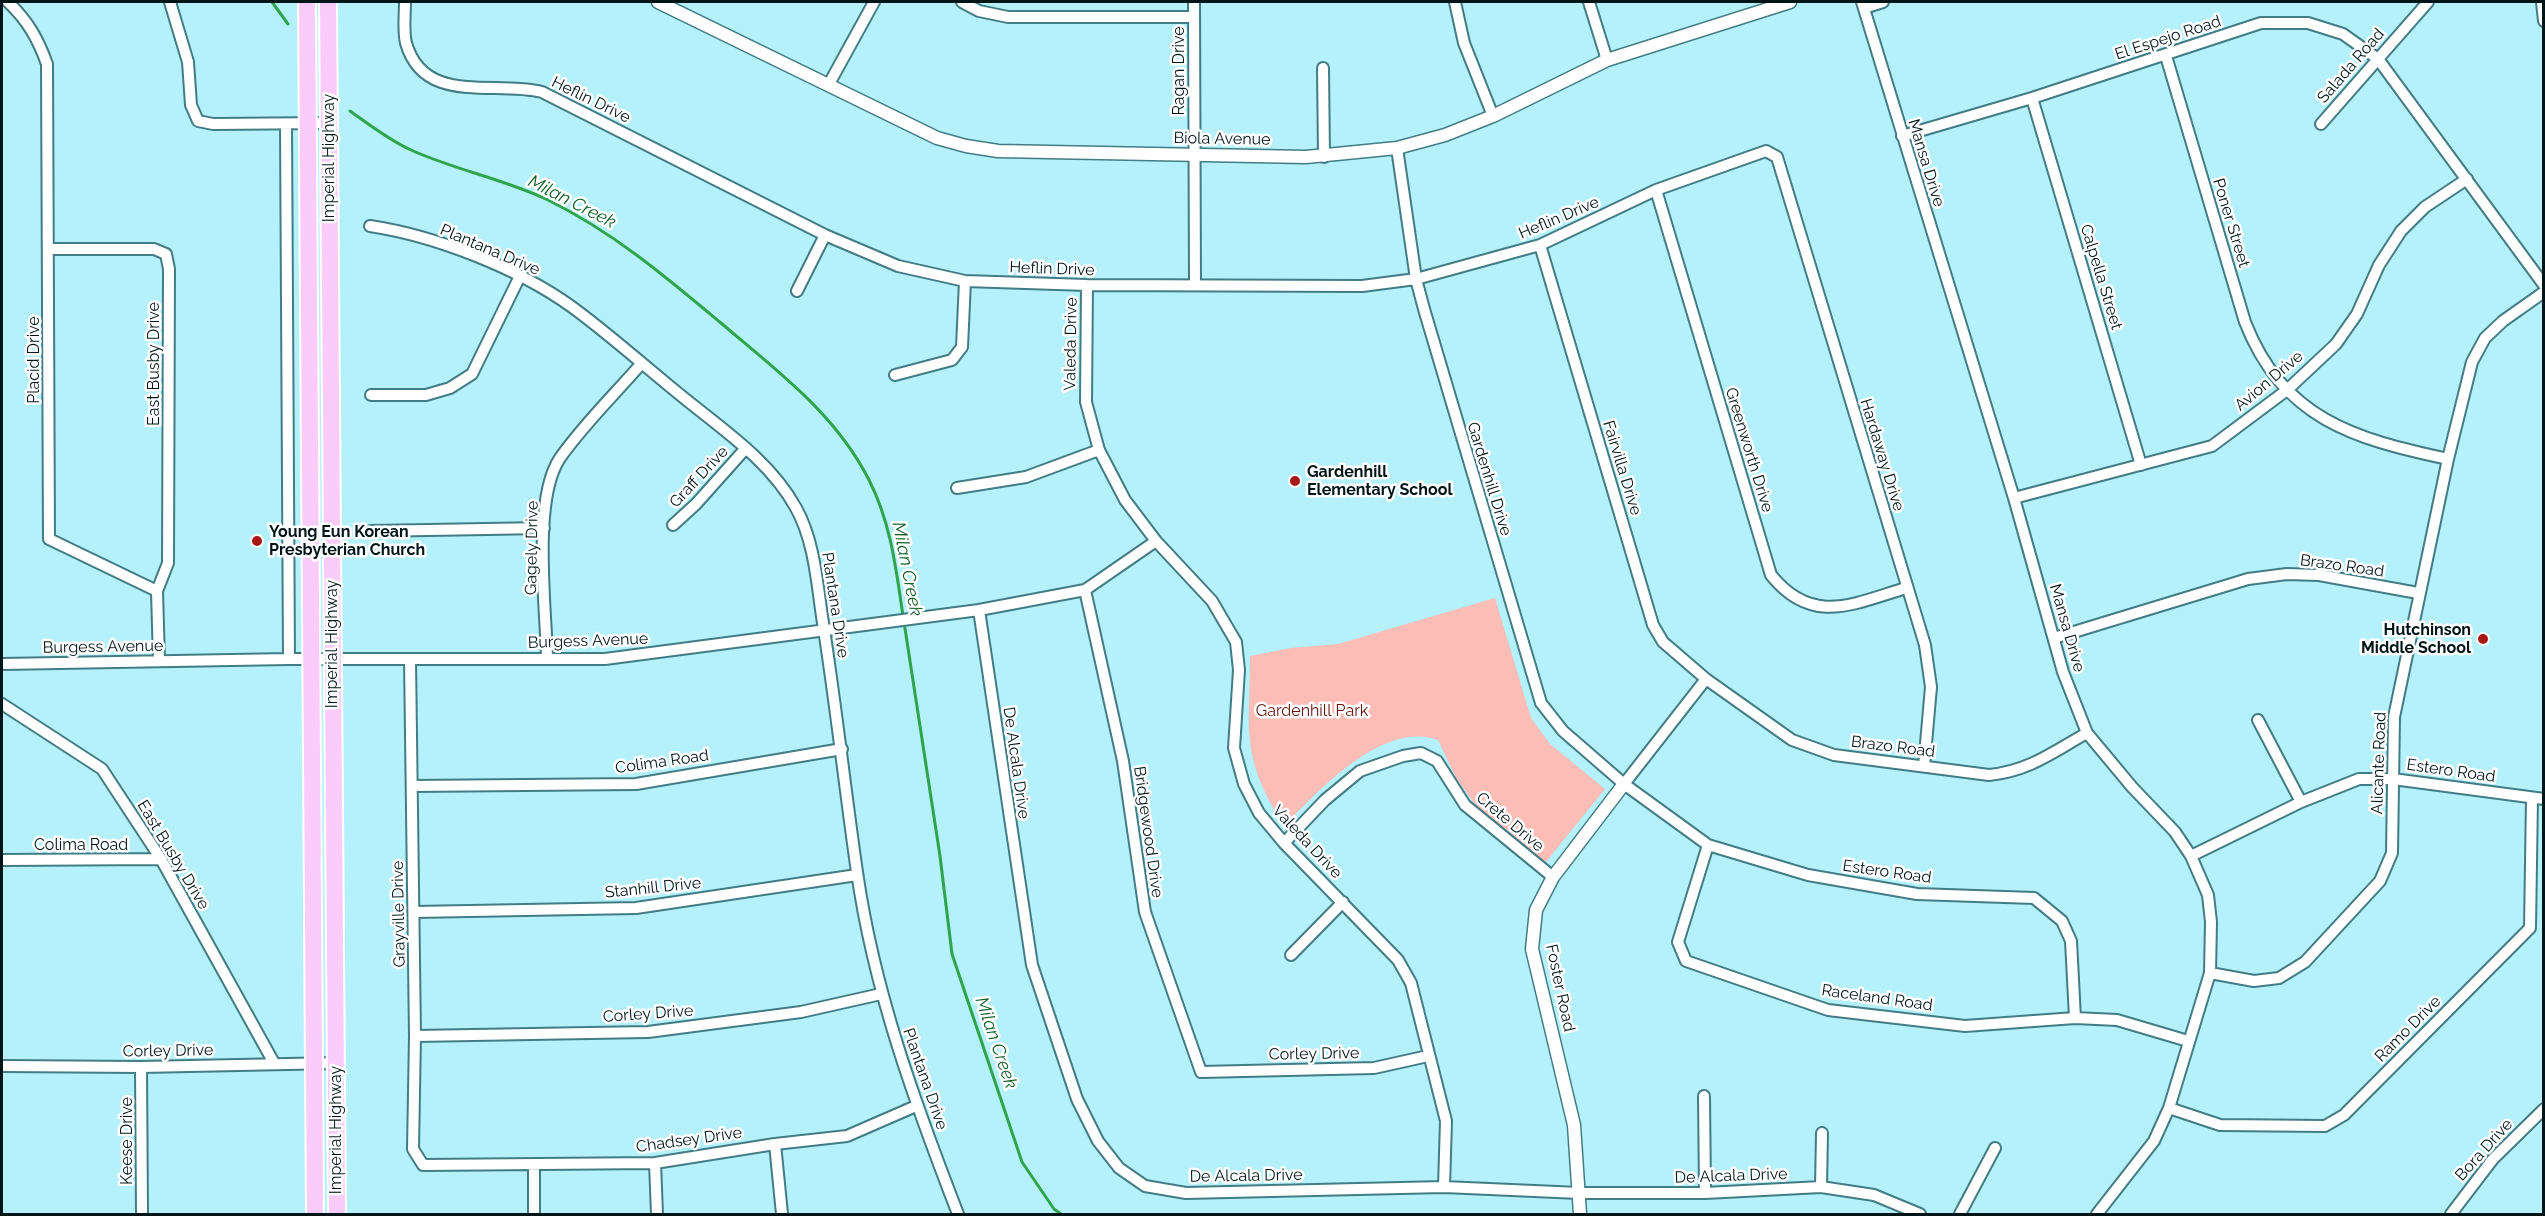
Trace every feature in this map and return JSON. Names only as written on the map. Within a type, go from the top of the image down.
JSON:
[{"type":"main road","name":"Imperial Highway","points":[[307,2],[315,1215]]},
{"type":"main road","name":"Imperial Highway","points":[[328,2],[337,1215]]},
{"type":"street","name":"Placid Drive","points":[[8,2],[26,20],[38,39],[47,64],[49,539],[157,591]]},
{"type":"street","points":[[170,2],[188,62],[191,105],[198,121],[213,124],[329,123]]},
{"type":"street","name":"Heflin Drive","points":[[405,2],[405,41],[414,66],[431,79],[454,87],[523,87],[542,92],[825,235],[898,266],[964,281],[1087,285],[1362,286],[1416,279],[1540,245],[1656,190],[1766,151],[1777,157]]},
{"type":"street","name":"Biola Avenue","points":[[658,2],[937,138],[966,146],[998,151],[1324,157],[1397,148],[1444,135],[1493,116],[1607,60],[1790,2]]},
{"type":"street","points":[[829,84],[874,2]]},
{"type":"street","points":[[962,2],[979,11],[1008,17],[1194,17]]},
{"type":"street","name":"Ragan Drive","points":[[1194,2],[1195,285]]},
{"type":"street","points":[[1455,2],[1464,43],[1493,116]]},
{"type":"street","points":[[1589,2],[1607,60]]},
{"type":"street","points":[[1863,5],[1883,2]]},
{"type":"street","name":"Salada Road","points":[[2321,124],[2428,2]]},
{"type":"street","points":[[2542,2],[2544,21]]},
{"type":"street","name":"Mansa Drive","points":[[1863,5],[2014,498],[2063,672],[2087,733],[2132,787],[2175,832],[2191,856],[2208,896],[2211,922],[2210,972],[2169,1108],[2154,1141],[2097,1215]]},
{"type":"street","name":"El Espejo Road","points":[[1902,136],[2032,99],[2260,23],[2308,23],[2343,34],[2378,59],[2544,285]]},
{"type":"street","name":"Poner Street","points":[[2166,56],[2245,322],[2256,351],[2287,390],[2321,419],[2354,435],[2448,459]]},
{"type":"street","points":[[1323,69],[1324,157]]},
{"type":"street","name":"Calpella Street","points":[[2032,99],[2141,465]]},
{"type":"street","points":[[286,124],[289,659]]},
{"type":"street","name":"Gardenhill Drive","points":[[1397,148],[1416,279],[1442,375],[1541,703],[1563,731],[1624,784]]},
{"type":"street","name":"Hardaway Drive","points":[[1777,157],[1925,645],[1931,687],[1924,766]]},
{"type":"street","name":"Avion Drive","points":[[2014,498],[2212,446],[2287,390],[2336,344],[2357,314],[2379,264],[2401,231],[2425,207],[2467,179]]},
{"type":"street","name":"Greenworth Drive","points":[[1656,190],[1771,575],[1783,590],[1803,603],[1827,607],[1849,605],[1906,588]]},
{"type":"street","name":"Plantana Drive","points":[[370,226],[396,230],[428,240],[520,276],[571,306],[746,448],[778,481],[797,509],[811,547],[842,748],[857,875],[881,994],[916,1106],[958,1215]]},
{"type":"street","points":[[797,291],[825,235]]},
{"type":"street","name":"Fairvilla Drive","points":[[1540,245],[1653,625],[1663,642],[1706,679]]},
{"type":"street","name":"East Busby Drive","points":[[49,249],[154,249],[166,254],[169,268],[168,563],[157,591]]},
{"type":"street","points":[[371,395],[426,395],[450,388],[472,374],[520,276]]},
{"type":"street","points":[[895,375],[952,360],[962,347],[964,281]]},
{"type":"street","name":"Valeda Drive","points":[[1087,285],[1086,402],[1100,450],[1125,500],[1156,541],[1212,601],[1236,642],[1239,670],[1234,747],[1244,784],[1259,813],[1284,843],[1398,960],[1411,983],[1446,1121],[1444,1187]]},
{"type":"street","name":"Alicante Road","points":[[2210,972],[2254,981],[2279,978],[2305,962],[2380,881],[2392,853],[2394,717],[2418,593],[2472,362],[2485,339],[2503,321],[2544,292]]},
{"type":"street","name":"Gagely Drive","points":[[547,658],[544,528],[548,490],[559,459],[641,364]]},
{"type":"street","name":"Graff Drive","points":[[673,525],[696,504],[746,448]]},
{"type":"street","points":[[957,488],[1026,477],[1100,450]]},
{"type":"street","points":[[371,531],[544,528]]},
{"type":"street","name":"Burgess Avenue","points":[[2,664],[289,659],[605,658],[645,655],[824,628],[979,610],[1085,590],[1156,541]]},
{"type":"street","name":"Brazo Road","points":[[2054,638],[2248,579],[2287,574],[2319,575],[2418,593]]},
{"type":"street","name":"Bridgewood Drive","points":[[1085,590],[1123,761],[1145,912],[1201,1072]]},
{"type":"street","points":[[157,591],[159,661]]},
{"type":"street","name":"De Alcala Drive","points":[[979,610],[1032,965],[1077,1099],[1098,1141],[1119,1167],[1145,1186],[1186,1193],[1444,1187],[1579,1193],[1705,1193],[1821,1187],[1874,1195],[1920,1215]]},
{"type":"street","name":"Grayville Drive","points":[[410,660],[415,1036],[413,1149],[423,1165]]},
{"type":"street","name":"Brazo Road","points":[[1706,679],[1792,740],[1834,755],[1989,775],[2010,773],[2027,768],[2087,733]]},
{"type":"street","name":"Foster Road","points":[[1580,1215],[1574,1125],[1532,950],[1536,910],[1553,877],[1706,679]]},
{"type":"street","name":"East Busby Drive","points":[[2,704],[102,769],[161,859],[274,1063]]},
{"type":"street","points":[[2258,720],[2301,802]]},
{"type":"street","name":"Colima Road","points":[[412,786],[636,784],[842,748]]},
{"type":"street","name":"Crete Drive","points":[[1284,843],[1325,800],[1360,771],[1403,756],[1421,753],[1437,761],[1465,805],[1553,877]]},
{"type":"street","name":"Estero Road","points":[[2191,856],[2301,802],[2360,779],[2393,778],[2544,799]]},
{"type":"street","name":"Estero Road","points":[[1624,784],[1708,845],[1808,875],[1917,894],[2034,898],[2062,921],[2071,941],[2075,1018]]},
{"type":"street","name":"Ramo Drive","points":[[2169,1108],[2220,1125],[2325,1126],[2344,1115],[2530,928],[2532,798]]},
{"type":"street","name":"Raceland Road","points":[[1708,845],[1678,942],[1686,961],[1828,1010],[1965,1026],[2075,1018],[2117,1020],[2188,1041]]},
{"type":"street","name":"Colima Road","points":[[2,860],[161,859]]},
{"type":"street","name":"Stanhill Drive","points":[[414,912],[636,908],[857,875]]},
{"type":"street","points":[[1291,955],[1343,902]]},
{"type":"street","name":"Corley Drive","points":[[415,1036],[648,1032],[801,1012],[881,994]]},
{"type":"street","name":"Corley Drive","points":[[1201,1072],[1374,1068],[1428,1056]]},
{"type":"street","name":"Corley Drive","points":[[2,1066],[141,1067],[336,1062]]},
{"type":"street","name":"Keese Drive","points":[[141,1067],[142,1215]]},
{"type":"street","points":[[1704,1096],[1705,1193]]},
{"type":"street","name":"Chadsey Drive","points":[[423,1165],[655,1163],[775,1144],[848,1136],[916,1106]]},
{"type":"street","name":"Bora Drive","points":[[2451,1215],[2493,1159],[2544,1109]]},
{"type":"street","points":[[1821,1187],[1822,1133]]},
{"type":"street","points":[[775,1144],[782,1215]]},
{"type":"street","points":[[1960,1215],[1995,1148]]},
{"type":"street","points":[[655,1163],[657,1215]]},
{"type":"street","points":[[534,1165],[534,1215]]},
{"type":"green space","name":"Gardenhill Park","points":[[1495,598],[1531,718],[1550,744],[1605,789],[1545,863],[1482,814],[1456,778],[1438,740],[1418,737],[1397,740],[1377,748],[1356,760],[1337,775],[1290,820],[1279,818],[1258,775],[1253,757],[1249,721],[1250,656],[1291,648],[1338,644]]},
{"type":"waterway","name":"Milan Creek","points":[[272,2],[288,24]]},
{"type":"waterway","name":"Milan Creek","points":[[350,111],[387,137],[411,150],[548,200],[595,226],[659,272],[803,394],[839,434],[869,480],[888,530],[903,616]]},
{"type":"waterway","name":"Milan Creek","points":[[904,622],[940,856],[952,954],[1022,1162],[1054,1209],[1061,1214]]},
{"type":"place","name":"Gardenhill Elementary School","points":[[1295,481]]},
{"type":"place","name":"Young Eun Korean Presbyterian Church","points":[[257,541]]},
{"type":"place","name":"Hutchinson Middle School","points":[[2483,639]]}]
